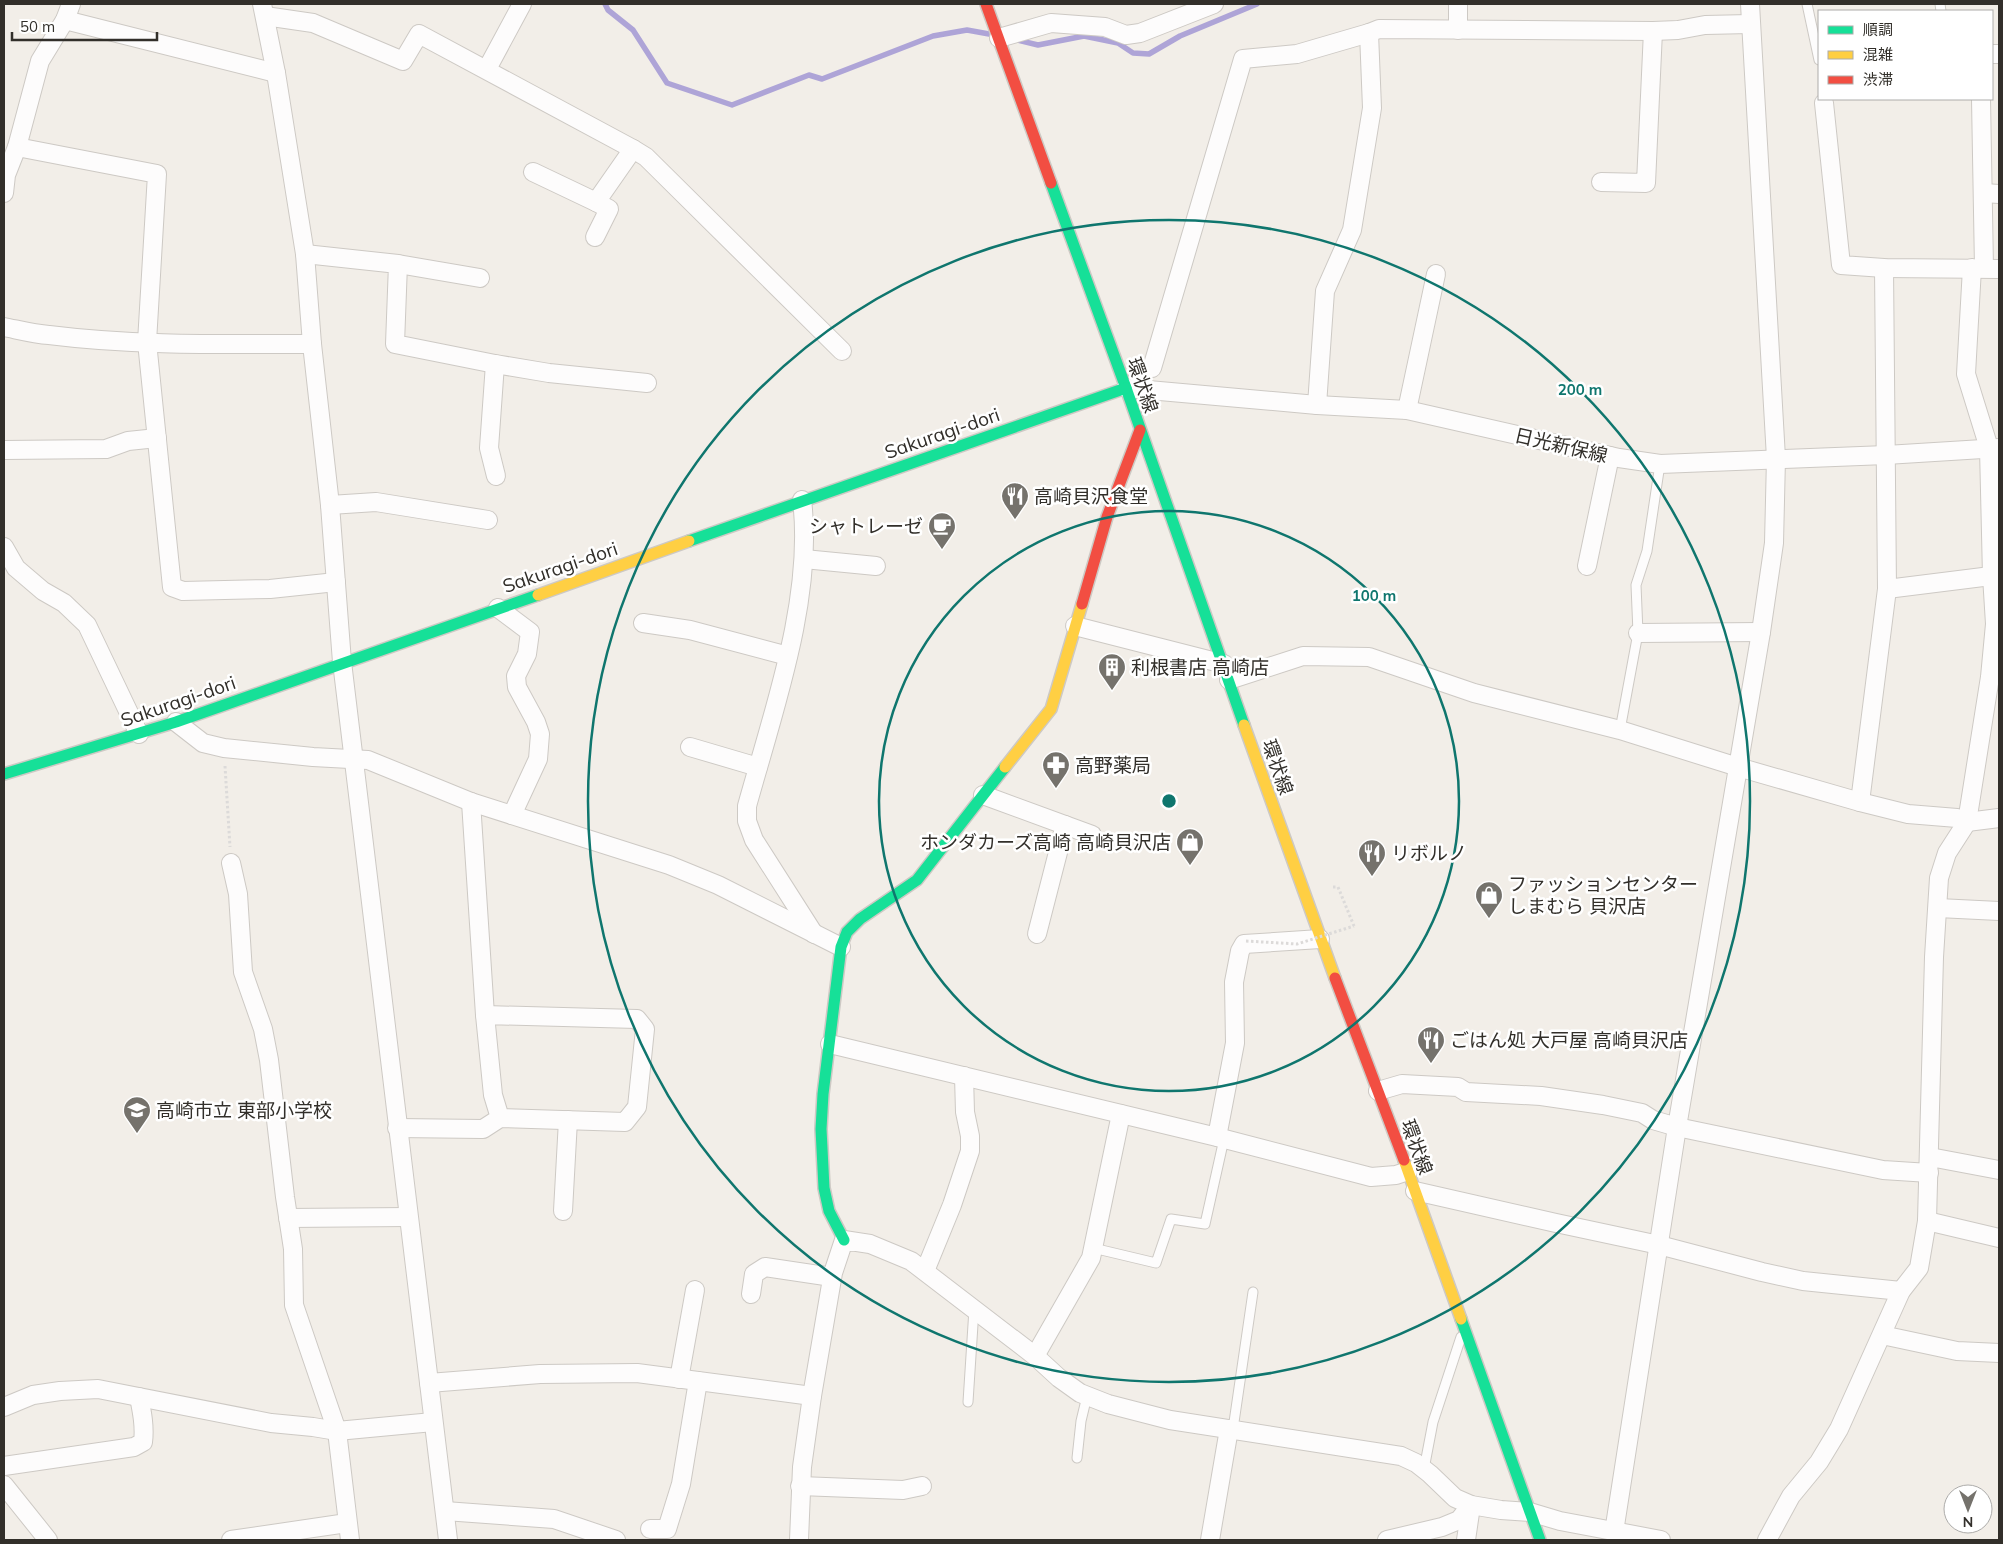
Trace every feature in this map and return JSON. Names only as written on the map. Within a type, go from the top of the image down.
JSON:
[{"type":"street","points":[[487,69],[522,4]]},
{"type":"street","name":"環状線","points":[[986,4],[1126,388],[1320,940],[1408,1171],[1540,1540]]},
{"type":"street","points":[[999,38],[1051,23],[1106,27],[1126,35],[1140,33],[1214,4]]},
{"type":"street","points":[[1458,4],[1458,30]]},
{"type":"street","points":[[1614,1532],[1677,1127],[1761,632],[1774,543],[1776,458],[1750,4]]},
{"type":"street","points":[[448,1540],[342,662],[330,505],[312,344],[305,254],[264,10],[313,23],[403,61],[419,34],[633,149],[646,157],[842,351]]},
{"type":"street","points":[[4,193],[5,175],[17,147],[40,61],[68,12],[276,73]]},
{"type":"street","points":[[1152,368],[1243,59],[1297,54],[1379,29],[1653,32],[1705,25],[1750,24]]},
{"type":"street","points":[[1601,182],[1646,183],[1653,32]]},
{"type":"street","points":[[1317,405],[1324,291],[1346,244],[1355,216],[1372,108],[1369,33]]},
{"type":"street","points":[[1767,1540],[1790,1496],[1830,1446],[1901,1292],[1919,1268],[1928,1220],[1934,956],[1940,878],[1947,853],[1967,822],[1990,677],[1995,624],[1994,448],[1966,374],[1985,268],[1992,193],[1981,100]]},
{"type":"street","points":[[1824,101],[1841,265],[1884,268],[1985,268]]},
{"type":"street","points":[[17,147],[157,174],[147,342],[172,586],[183,591],[261,590],[336,582]]},
{"type":"street","points":[[596,202],[633,149]]},
{"type":"street","points":[[533,172],[609,209],[595,237]]},
{"type":"street","points":[[305,254],[398,264],[480,278]]},
{"type":"street","points":[[398,264],[395,344],[549,373],[647,383]]},
{"type":"street","points":[[1860,802],[1887,589],[1884,268]]},
{"type":"street","points":[[1408,410],[1436,274]]},
{"type":"street","points":[[4,327],[48,335],[147,342],[312,344]]},
{"type":"street","points":[[495,364],[489,448],[496,476]]},
{"type":"street","name":"日光新保線","points":[[1126,388],[1317,405],[1408,410],[1610,456],[1660,464],[1886,455],[1994,448]]},
{"type":"street","name":"Sakuragi-dori","points":[[4,774],[176,722],[802,500],[1126,388]]},
{"type":"street","points":[[844,1240],[829,1210],[824,1188],[822,1162],[822,1111],[841,947],[847,931],[857,922],[872,910],[904,891],[917,880],[1051,709],[1107,517],[1140,430]]},
{"type":"street","points":[[4,450],[106,449],[128,441],[157,438]]},
{"type":"street","points":[[1587,566],[1610,456]]},
{"type":"street","points":[[802,500],[805,524],[804,559],[788,656],[747,806],[747,820],[754,840],[814,934]]},
{"type":"street","points":[[330,505],[376,502],[488,520]]},
{"type":"street","points":[[4,547],[16,568],[43,591],[64,603],[87,625],[138,734]]},
{"type":"street","points":[[804,559],[876,566]]},
{"type":"street","points":[[1887,589],[1996,575]]},
{"type":"street","points":[[498,608],[530,632],[527,654],[516,676],[517,687],[536,722],[540,734],[538,759],[512,815]]},
{"type":"street","points":[[643,623],[690,630],[788,656]]},
{"type":"street","points":[[1075,626],[1226,672],[1303,656],[1369,657],[1474,693],[1620,730],[1738,767],[1860,802],[1908,814],[1957,818],[1967,822],[1999,818]]},
{"type":"street","points":[[1638,633],[1761,632]]},
{"type":"street","points":[[176,722],[203,744],[224,748],[313,757],[368,760],[470,802],[669,865],[718,885],[841,947]]},
{"type":"street","points":[[690,747],[758,767]]},
{"type":"street","points":[[983,795],[1092,835]]},
{"type":"street","points":[[470,802],[485,1015],[493,1095],[500,1118]]},
{"type":"street","points":[[1037,934],[1065,825]]},
{"type":"street","points":[[231,863],[238,894],[243,972],[263,1029],[269,1060],[288,1218],[294,1249],[294,1305],[337,1431],[350,1540]]},
{"type":"street","points":[[1938,908],[1999,910]]},
{"type":"street","points":[[1220,1138],[1235,1043],[1234,982],[1240,951],[1244,944],[1320,940]]},
{"type":"street","points":[[397,1128],[483,1129],[500,1118],[625,1122],[637,1107],[645,1029],[637,1019],[485,1015]]},
{"type":"street","points":[[830,1044],[1220,1138],[1372,1177],[1396,1175],[1408,1171]]},
{"type":"street","points":[[925,1271],[952,1205],[970,1151],[970,1136],[965,1112],[964,1076]]},
{"type":"street","points":[[1378,1091],[1402,1084],[1458,1087],[1466,1092],[1541,1096],[1642,1113],[1653,1120],[1677,1127],[1883,1170],[1930,1165],[1999,1170]]},
{"type":"street","points":[[1035,1356],[1091,1258],[1121,1114]]},
{"type":"street","points":[[562,1211],[568,1120]]},
{"type":"street","points":[[1415,1191],[1556,1224],[1659,1245],[1803,1281],[1901,1292]]},
{"type":"street","points":[[288,1218],[408,1217]]},
{"type":"street","points":[[1928,1220],[1999,1238]]},
{"type":"street","points":[[844,1240],[870,1244],[911,1261],[1035,1356],[1058,1378],[1087,1396],[1132,1412],[1401,1456],[1424,1469],[1455,1498],[1471,1506],[1530,1512],[1560,1521],[1661,1540]]},
{"type":"street","points":[[800,1540],[800,1486],[812,1396],[832,1277],[838,1253],[844,1240]]},
{"type":"street","points":[[751,1294],[754,1274],[765,1267],[832,1277]]},
{"type":"street","points":[[679,1379],[694,1290]]},
{"type":"street","points":[[1882,1335],[1957,1351],[1999,1353]]},
{"type":"street","points":[[429,1383],[540,1374],[588,1372],[637,1373],[812,1396]]},
{"type":"street","points":[[650,1529],[667,1529],[681,1484],[698,1381]]},
{"type":"street","points":[[4,1407],[33,1395],[79,1389],[98,1389],[271,1423],[337,1431],[434,1422]]},
{"type":"street","points":[[4,1466],[134,1447],[143,1442],[144,1436],[139,1397]]},
{"type":"street","points":[[1215,1539],[1231,1429]]},
{"type":"street","points":[[4,1485],[48,1540]]},
{"type":"street","points":[[800,1486],[903,1490],[922,1486]]},
{"type":"street","points":[[1387,1540],[1442,1527],[1459,1520],[1471,1506]]},
{"type":"street","points":[[1466,1540],[1471,1506]]},
{"type":"street","points":[[445,1511],[554,1519],[616,1540]]},
{"type":"street","points":[[231,1540],[347,1523]]},
{"type":"lane","points":[[1807,4],[1818,55]]},
{"type":"lane","points":[[1620,730],[1638,633],[1636,585],[1647,551],[1660,464]]},
{"type":"lane","points":[[1093,1248],[1156,1263],[1171,1219],[1205,1224],[1220,1138]]},
{"type":"lane","points":[[1231,1429],[1253,1292]]},
{"type":"lane","points":[[968,1402],[974,1309]]},
{"type":"lane","points":[[1424,1469],[1433,1422],[1464,1328]]},
{"type":"lane","points":[[1077,1458],[1081,1421],[1087,1396]]},
{"type":"path","points":[[224,748],[231,863]]},
{"type":"path","points":[[1246,941],[1297,944],[1354,926],[1338,887],[1333,887]]},
{"type":"waterway","points":[[605,4],[608,10],[633,30],[667,83],[732,105],[809,75],[822,79],[933,36],[967,30],[989,34]]},
{"type":"waterway","points":[[1013,39],[1038,45],[1084,36],[1118,43],[1133,53],[1149,54],[1180,36],[1257,4]]},
{"type":"traffic: fast","points":[[1051,183],[1126,388],[1244,725]]},
{"type":"traffic: fast","points":[[689,541],[1126,388]]},
{"type":"traffic: fast","points":[[4,774],[176,722],[538,595]]},
{"type":"traffic: fast","points":[[844,1240],[829,1211],[824,1188],[821,1129],[823,1094],[841,947],[847,932],[860,919],[917,880],[1005,767]]},
{"type":"traffic: fast","points":[[1461,1319],[1540,1540]]},
{"type":"traffic: slow","points":[[538,595],[689,541]]},
{"type":"traffic: slow","points":[[1005,767],[1051,709],[1082,604]]},
{"type":"traffic: slow","points":[[1244,725],[1335,978]]},
{"type":"traffic: slow","points":[[1404,1160],[1461,1319]]},
{"type":"traffic: jam","points":[[986,4],[1051,183]]},
{"type":"traffic: jam","points":[[1082,604],[1107,517],[1140,430]]},
{"type":"traffic: jam","points":[[1335,978],[1404,1160]]},
{"type":"place","name":"高崎貝沢食堂","points":[[1015,520]]},
{"type":"place","name":"シャトレーゼ","points":[[942,550]]},
{"type":"place","name":"利根書店 高崎店","points":[[1112,691]]},
{"type":"place","name":"高野薬局","points":[[1056,789]]},
{"type":"place","name":"ホンダカーズ高崎 高崎貝沢店","points":[[1190,866]]},
{"type":"place","name":"リボルノ","points":[[1372,877]]},
{"type":"place","name":"ファッションセンター しまむら 貝沢店","points":[[1489,919]]},
{"type":"place","name":"ごはん処 大戸屋 高崎貝沢店","points":[[1431,1064]]},
{"type":"place","name":"高崎市立 東部小学校","points":[[137,1134]]}]
